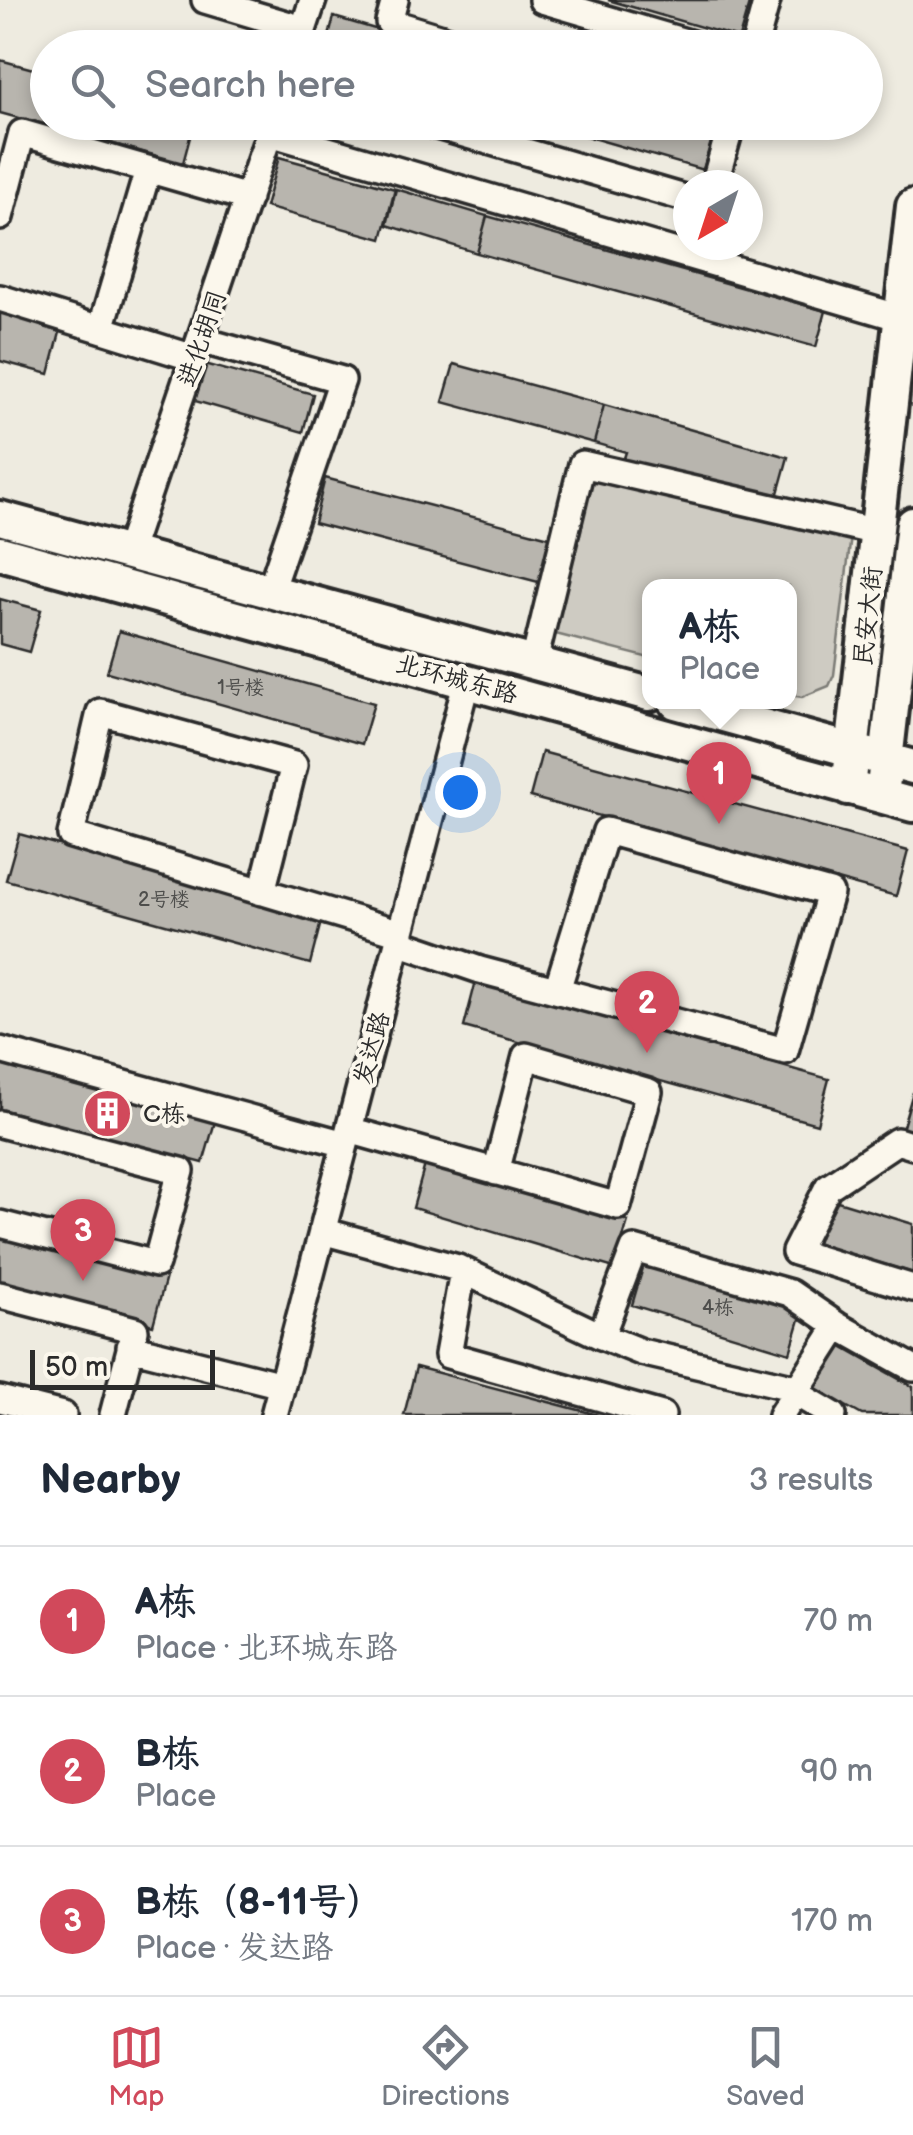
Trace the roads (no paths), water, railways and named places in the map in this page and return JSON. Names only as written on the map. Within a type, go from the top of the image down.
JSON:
[{"type":"main road","name":"民安大街","points":[[848,788],[913,206]]},
{"type":"main road","name":"北环城东路","points":[[0,518],[642,692]]},
{"type":"main road","name":"民安大街","points":[[897,801],[913,524]]},
{"type":"main road","name":"北环城东路","points":[[0,552],[897,801]]},
{"type":"main road","points":[[702,709],[899,764]]},
{"type":"street","points":[[206,0],[280,30]]},
{"type":"street","points":[[303,30],[312,0]]},
{"type":"street","points":[[395,0],[389,22],[415,30]]},
{"type":"street","points":[[542,0],[644,30]]},
{"type":"street","points":[[759,30],[768,0]]},
{"type":"street","points":[[0,217],[22,133],[30,135]]},
{"type":"street","points":[[46,140],[248,198]]},
{"type":"street","name":"进化胡同","points":[[128,554],[268,140]]},
{"type":"street","points":[[313,140],[673,245]]},
{"type":"street","points":[[484,140],[673,196]]},
{"type":"street","points":[[718,170],[726,140]]},
{"type":"street","points":[[101,329],[148,170]]},
{"type":"street","points":[[722,260],[901,318]]},
{"type":"street","points":[[0,298],[101,329],[342,380],[270,591]]},
{"type":"street","points":[[534,662],[582,464],[877,532]]},
{"type":"street","name":"发达路","points":[[274,1415],[467,680]]},
{"type":"street","points":[[262,892],[294,764],[100,712],[71,835],[262,892],[400,938],[480,970],[785,1051],[830,893],[606,831],[557,990]]},
{"type":"street","points":[[0,1050],[496,1172],[618,1206],[649,1092],[526,1056],[496,1172]]},
{"type":"street","points":[[0,1124],[181,1171],[156,1264],[0,1224]]},
{"type":"street","points":[[913,1146],[897,1141],[828,1187],[795,1252],[913,1288]]},
{"type":"street","points":[[322,1231],[463,1271],[642,1352],[795,1390],[832,1415]]},
{"type":"street","points":[[601,1336],[634,1249],[790,1293],[838,1326],[913,1368]]},
{"type":"street","points":[[463,1271],[448,1355],[662,1415]]},
{"type":"street","points":[[0,1295],[135,1330],[112,1415]]},
{"type":"street","points":[[780,1415],[838,1326]]},
{"type":"street","points":[[130,1347],[282,1384]]},
{"type":"street","points":[[0,1398],[63,1415]]},
{"type":"place","name":"A栋","points":[[719,824]]},
{"type":"place","name":"B栋","points":[[647,1053]]},
{"type":"place","name":"C栋","points":[[108,1113]]},
{"type":"place","name":"B栋（8-11号）","points":[[83,1281]]}]
